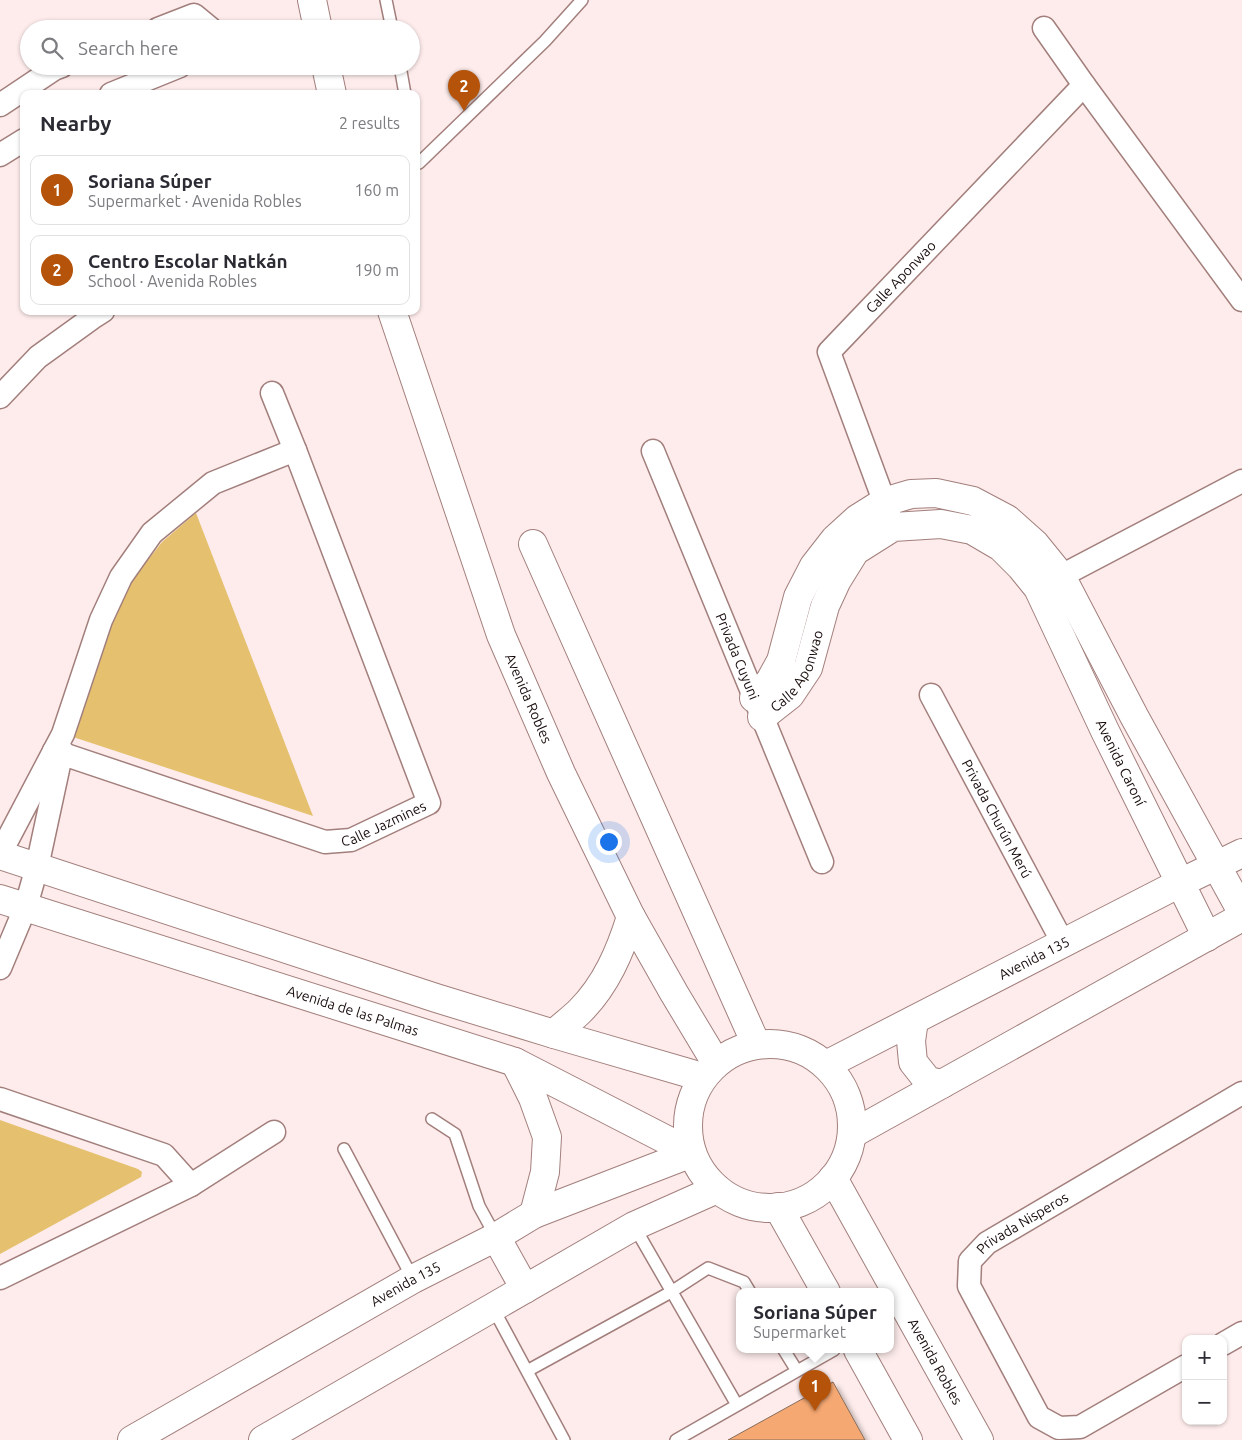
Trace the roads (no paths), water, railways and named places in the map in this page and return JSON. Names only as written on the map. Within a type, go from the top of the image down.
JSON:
[{"type":"main road","points":[[312,0],[316,20]]},
{"type":"main road","points":[[328,75],[331,90]]},
{"type":"main road","name":"Avenida Robles","points":[[393,315],[501,635],[561,773],[632,917],[674,993],[709,1070]]},
{"type":"main road","name":"Calle Aponwao","points":[[758,707],[781,661],[798,596],[814,566],[835,539],[857,519],[884,502],[911,494],[936,493],[973,501],[1007,519],[1035,544],[1049,582]]},
{"type":"main road","name":"Calle Aponwao","points":[[758,707],[790,694],[808,668],[825,606],[837,580],[855,551],[893,528],[941,524],[972,530],[1001,547],[1022,567],[1049,582]]},
{"type":"main road","points":[[534,544],[756,1044]]},
{"type":"main road","points":[[1049,582],[1134,716],[1242,912]]},
{"type":"main road","name":"Avenida Caroní","points":[[1049,582],[1105,731],[1207,937]]},
{"type":"main road","name":"Avenida 135","points":[[826,1065],[1062,943],[1242,853]]},
{"type":"main road","points":[[0,854],[497,1017],[554,1034],[709,1070]]},
{"type":"main road","name":"Avenida de las Palmas","points":[[0,898],[515,1062],[692,1153]]},
{"type":"main road","points":[[554,1034],[581,1011],[603,983],[620,952],[632,917]]},
{"type":"main road","points":[[852,1134],[1242,917]]},
{"type":"main road","points":[[427,1034],[436,998]]},
{"type":"main road","points":[[486,1052],[497,1017]]},
{"type":"main road","points":[[914,1020],[911,1041],[913,1062],[928,1080],[942,1084]]},
{"type":"main road","points":[[756,1044],[781,1044],[797,1048],[812,1055],[826,1065],[838,1080],[847,1097],[851,1115],[852,1134],[846,1158],[833,1178],[822,1190],[809,1198],[778,1208],[762,1208],[746,1204],[731,1198],[717,1189],[702,1172],[692,1153],[687,1130],[692,1097],[709,1070],[730,1053],[756,1044]]},
{"type":"main road","points":[[515,1062],[532,1098],[547,1137],[545,1172],[534,1214]]},
{"type":"main road","name":"Avenida 135","points":[[132,1440],[412,1280],[496,1237],[534,1214],[692,1153]]},
{"type":"main road","name":"Avenida Robles","points":[[833,1178],[979,1440]]},
{"type":"main road","points":[[263,1440],[634,1226],[717,1189]]},
{"type":"main road","points":[[778,1208],[824,1288]]},
{"type":"main road","points":[[496,1237],[524,1289]]},
{"type":"main road","points":[[860,1353],[908,1440]]},
{"type":"street","points":[[181,20],[194,15],[200,20]]},
{"type":"street","points":[[1044,28],[1242,300]]},
{"type":"street","points":[[22,90],[45,75]]},
{"type":"street","points":[[121,90],[158,75]]},
{"type":"street","name":"Calle Aponwao","points":[[893,528],[829,352],[1084,85]]},
{"type":"street","points":[[0,105],[20,92]]},
{"type":"street","points":[[0,154],[20,142]]},
{"type":"street","points":[[0,396],[38,358],[97,315]]},
{"type":"street","name":"Calle Jazmines","points":[[60,746],[325,842],[352,840],[429,803],[296,450],[272,394]]},
{"type":"street","points":[[0,968],[26,906],[37,867],[60,746],[101,620],[121,577],[152,533],[214,483],[296,450]]},
{"type":"street","name":"Privada Cuyuni","points":[[653,451],[822,862]]},
{"type":"street","points":[[1049,582],[1242,481]]},
{"type":"street","name":"Privada Churún Merú","points":[[931,695],[1062,943]]},
{"type":"street","points":[[0,854],[60,746]]},
{"type":"street","name":"Privada Nisperos","points":[[1182,1368],[1080,1427],[1059,1428],[1039,1417],[969,1286],[970,1261],[987,1243],[1242,1093]]},
{"type":"street","points":[[0,1099],[164,1155],[191,1185]]},
{"type":"street","points":[[0,1278],[191,1185],[274,1132]]},
{"type":"street","points":[[1227,1342],[1242,1333]]},
{"type":"lane","points":[[386,0],[390,20]]},
{"type":"lane","points":[[420,163],[545,41],[582,0]]},
{"type":"lane","points":[[402,75],[404,90]]},
{"type":"lane","points":[[432,1119],[455,1134],[479,1206],[496,1237]]},
{"type":"lane","points":[[344,1149],[412,1280]]},
{"type":"lane","points":[[634,1226],[737,1405]]},
{"type":"lane","points":[[527,1371],[671,1292],[708,1268],[744,1282],[748,1288]]},
{"type":"lane","points":[[493,1308],[564,1440]]},
{"type":"lane","points":[[786,1353],[797,1371]]},
{"type":"lane","points":[[676,1440],[829,1353]]},
{"type":"place","name":"Centro Escolar Natkán","points":[[464,111]]},
{"type":"place","name":"Soriana Súper","points":[[815,1411]]}]
